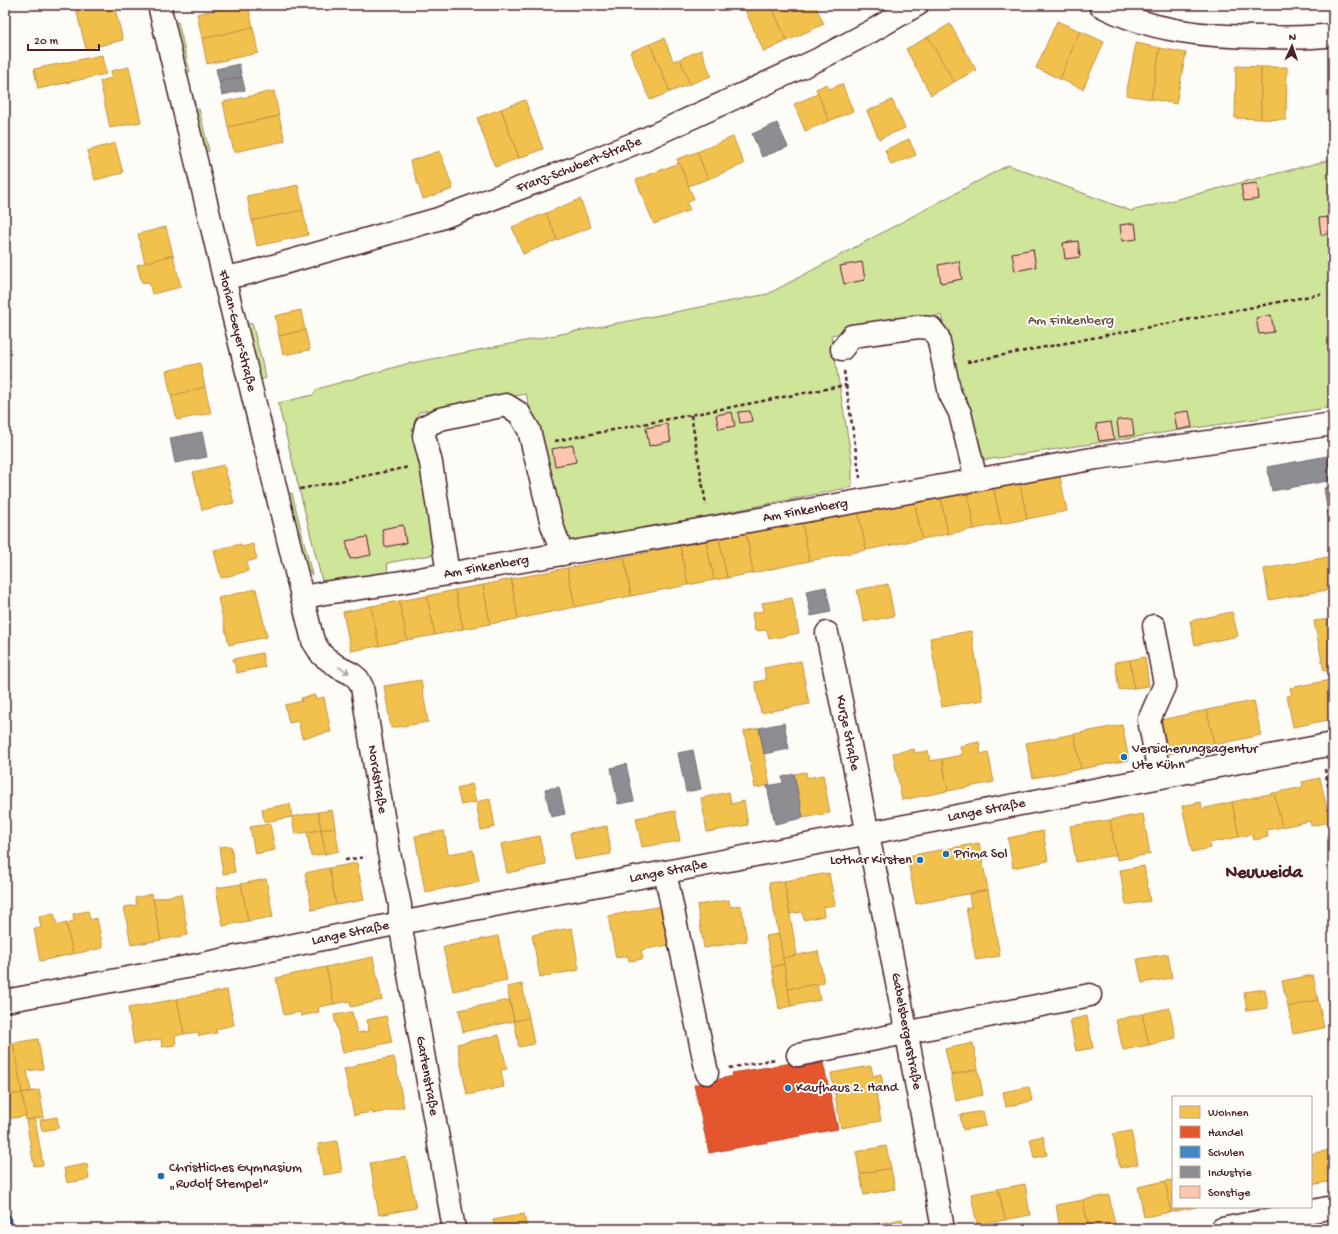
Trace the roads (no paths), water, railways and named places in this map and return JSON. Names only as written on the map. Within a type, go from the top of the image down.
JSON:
[{"type":"street","name":"Florian-Geyer-Straße","points":[[159,5],[302,598],[313,641],[322,655]]},
{"type":"street","name":"Franz-Schubert-Straße","points":[[224,278],[249,273],[438,219],[579,166],[645,139],[817,60],[917,5]]},
{"type":"street","points":[[1100,5],[1128,17],[1161,27],[1189,33],[1236,37],[1287,38],[1333,35]]},
{"type":"street","points":[[842,349],[852,336],[918,327],[931,328],[938,337],[950,394],[960,413],[976,480]]},
{"type":"street","points":[[448,574],[431,463],[424,436],[426,426],[440,419],[506,405],[519,413],[529,430],[552,525],[562,554]]},
{"type":"street","name":"Am Finkenberg","points":[[302,598],[324,593],[396,583],[710,528],[1097,458],[1333,424]]},
{"type":"street","points":[[1154,626],[1165,684],[1149,720],[1160,777]]},
{"type":"street","name":"Kurze Straße","points":[[827,633],[868,833]]},
{"type":"street","name":"Nordstraße","points":[[322,655],[352,674],[358,679],[362,687],[389,853],[400,905],[400,923]]},
{"type":"street","name":"Lange Straße","points":[[5,1001],[197,965],[400,923],[1327,745]]},
{"type":"street","name":"Gabelsbergerstraße","points":[[868,833],[907,1032],[943,1229]]},
{"type":"street","points":[[665,872],[707,1072]]},
{"type":"street","name":"Gartenstraße","points":[[400,923],[454,1229]]},
{"type":"street","points":[[798,1055],[1090,995]]},
{"type":"street","points":[[1222,1229],[1333,1207]]},
{"type":"place","name":"Versicherungsagentur Ute Kühn","points":[[1124,757]]},
{"type":"place","name":"Prima Sol","points":[[946,854]]},
{"type":"place","name":"Lothar Kirsten","points":[[920,860]]},
{"type":"place","name":"Kaufhaus 2. Hand","points":[[788,1088]]},
{"type":"place","name":"Christliches Gymnasium „Rudolf Stempel“","points":[[161,1176]]},
{"type":"district","name":"Neuweida","points":[[1264,873]]}]
